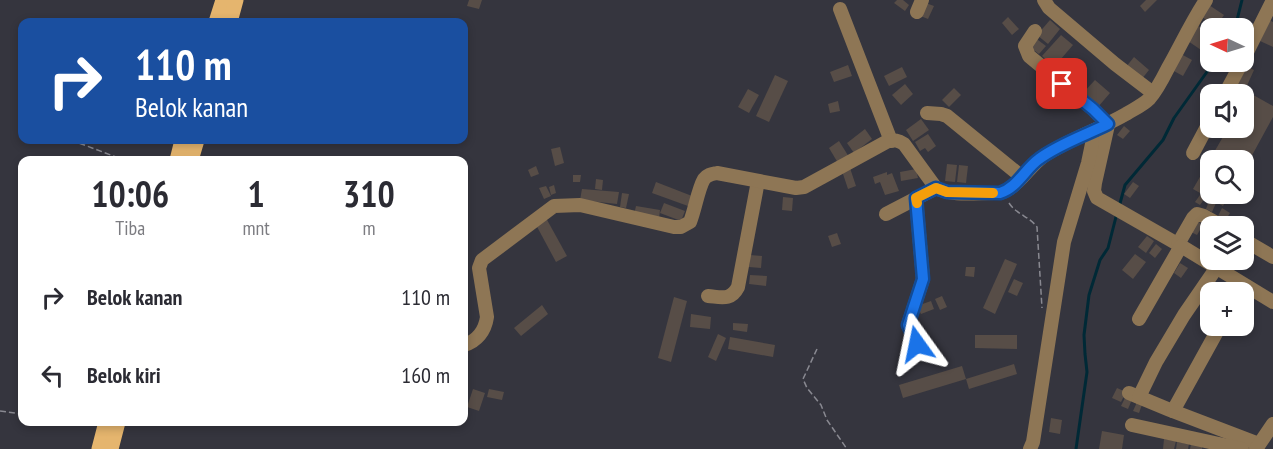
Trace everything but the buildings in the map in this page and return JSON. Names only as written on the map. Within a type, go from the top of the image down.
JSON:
[{"type":"main road","points":[[217,18],[223,0]]},
{"type":"main road","points":[[231,18],[236,0]]},
{"type":"main road","points":[[99,449],[110,426]]},
{"type":"main road","points":[[111,426],[111,449]]},
{"type":"street","points":[[1044,0],[1049,8],[1153,93]]},
{"type":"street","points":[[468,344],[480,336],[487,322],[480,264],[485,257],[549,208],[560,205],[580,205],[678,228],[690,222],[703,182],[708,175],[717,173],[804,188],[891,141],[904,144],[936,188],[947,192],[1000,193],[1022,177],[1035,162],[1045,155],[1141,105],[1153,93],[1206,0]]},
{"type":"street","points":[[1254,38],[1273,0]]},
{"type":"street","points":[[840,9],[891,141]]},
{"type":"street","points":[[1035,31],[1025,46],[1029,56],[1108,124]]},
{"type":"street","points":[[927,113],[947,116],[1022,177]]},
{"type":"street","points":[[1108,124],[1094,191],[1097,198],[1200,257]]},
{"type":"street","points":[[1030,449],[1033,442],[1064,242],[1088,163],[1092,144],[1091,133]]},
{"type":"street","points":[[1193,153],[1201,138]]},
{"type":"street","points":[[708,296],[729,297],[734,295],[738,287],[758,181]]},
{"type":"street","points":[[886,214],[936,188]]},
{"type":"street","points":[[916,198],[923,279],[908,325],[917,344]]},
{"type":"street","points":[[1139,319],[1193,218],[1197,214],[1204,216]]},
{"type":"street","points":[[1254,246],[1273,257]]},
{"type":"street","points":[[1214,270],[1134,395],[1257,446],[1273,424]]},
{"type":"street","points":[[1220,270],[1234,282]]},
{"type":"street","points":[[1254,294],[1273,302]]},
{"type":"street","points":[[1173,411],[1214,336]]},
{"type":"street","points":[[1132,425],[1242,449]]},
{"type":"path","points":[[82,144],[113,156]]},
{"type":"path","points":[[1005,191],[1012,208],[1037,227],[1042,308]]},
{"type":"path","points":[[818,349],[802,379],[821,405],[826,420],[847,449]]},
{"type":"path","points":[[0,411],[18,413]]},
{"type":"waterway","points":[[1238,18],[1242,0]]},
{"type":"waterway","points":[[1119,207],[1125,185],[1163,140],[1174,118],[1207,72]]},
{"type":"waterway","points":[[1076,449],[1087,372],[1084,335],[1089,295],[1100,260],[1108,248],[1117,213]]},
{"type":"slow traffic","points":[[917,203],[916,198],[936,188],[947,192],[993,193]]},
{"type":"route","points":[[917,344],[908,325],[923,279],[916,198],[936,188],[947,192],[1000,193],[1011,187],[1035,162],[1051,151],[1108,124],[1062,84]]}]
